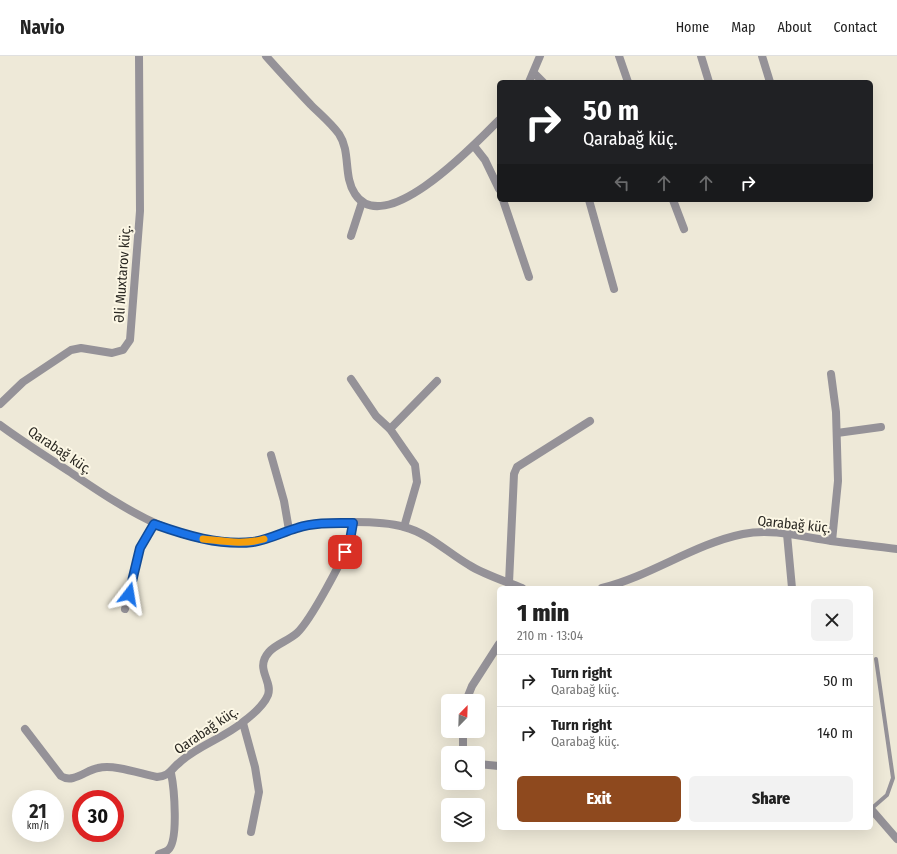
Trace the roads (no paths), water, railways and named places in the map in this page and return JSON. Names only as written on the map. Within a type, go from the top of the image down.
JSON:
[{"type":"street","name":"Əli Muxtarov küç.","points":[[0,404],[23,382],[71,350],[81,348],[112,353],[123,350],[130,340],[140,211],[140,56]]},
{"type":"street","points":[[266,56],[338,132],[346,148],[348,175],[354,194],[362,202],[379,207],[399,201],[420,190],[474,146],[497,122]]},
{"type":"street","points":[[530,80],[540,56]]},
{"type":"street","points":[[619,56],[627,80]]},
{"type":"street","points":[[701,56],[708,80]]},
{"type":"street","points":[[762,56],[769,80]]},
{"type":"street","points":[[534,73],[541,80]]},
{"type":"street","points":[[474,146],[485,160],[497,184]]},
{"type":"street","points":[[351,236],[362,202]]},
{"type":"street","points":[[504,202],[529,277]]},
{"type":"street","points":[[590,202],[614,289]]},
{"type":"street","points":[[674,202],[684,229]]},
{"type":"street","points":[[831,374],[836,412],[838,481],[832,541]]},
{"type":"street","points":[[351,379],[376,416],[390,429],[415,465],[417,482],[404,527]]},
{"type":"street","points":[[390,429],[437,381]]},
{"type":"street","points":[[509,583],[514,474],[517,467],[590,421]]},
{"type":"street","points":[[837,433],[881,428]]},
{"type":"street","name":"Qarabağ küç.","points":[[1,429],[126,510],[154,524],[197,538],[232,543],[254,542],[299,527],[324,524],[353,523],[404,527],[422,534],[470,566],[517,586]]},
{"type":"street","points":[[270,455],[284,501],[289,530]]},
{"type":"street","name":"Qarabağ küç.","points":[[25,729],[61,776],[66,779],[71,779],[97,768],[106,766],[157,777],[171,773],[178,763],[243,723],[264,703],[268,695],[269,687],[262,669],[263,661],[269,652],[297,633],[309,617],[333,575],[350,540],[353,523]]},
{"type":"street","points":[[125,609],[140,548],[154,524]]},
{"type":"street","name":"Qarabağ küç.","points":[[610,586],[623,583],[723,539],[745,534],[762,532],[787,534],[897,549]]},
{"type":"street","points":[[787,534],[792,586]]},
{"type":"street","points":[[469,694],[472,686],[497,647]]},
{"type":"street","points":[[243,723],[255,767],[259,792],[251,832]]},
{"type":"street","points":[[485,765],[497,766]]},
{"type":"street","points":[[159,854],[168,850],[173,840],[174,786],[171,773]]},
{"type":"street","points":[[873,811],[897,839]]},
{"type":"lane","points":[[873,807],[887,796],[892,778],[876,658]]}]
